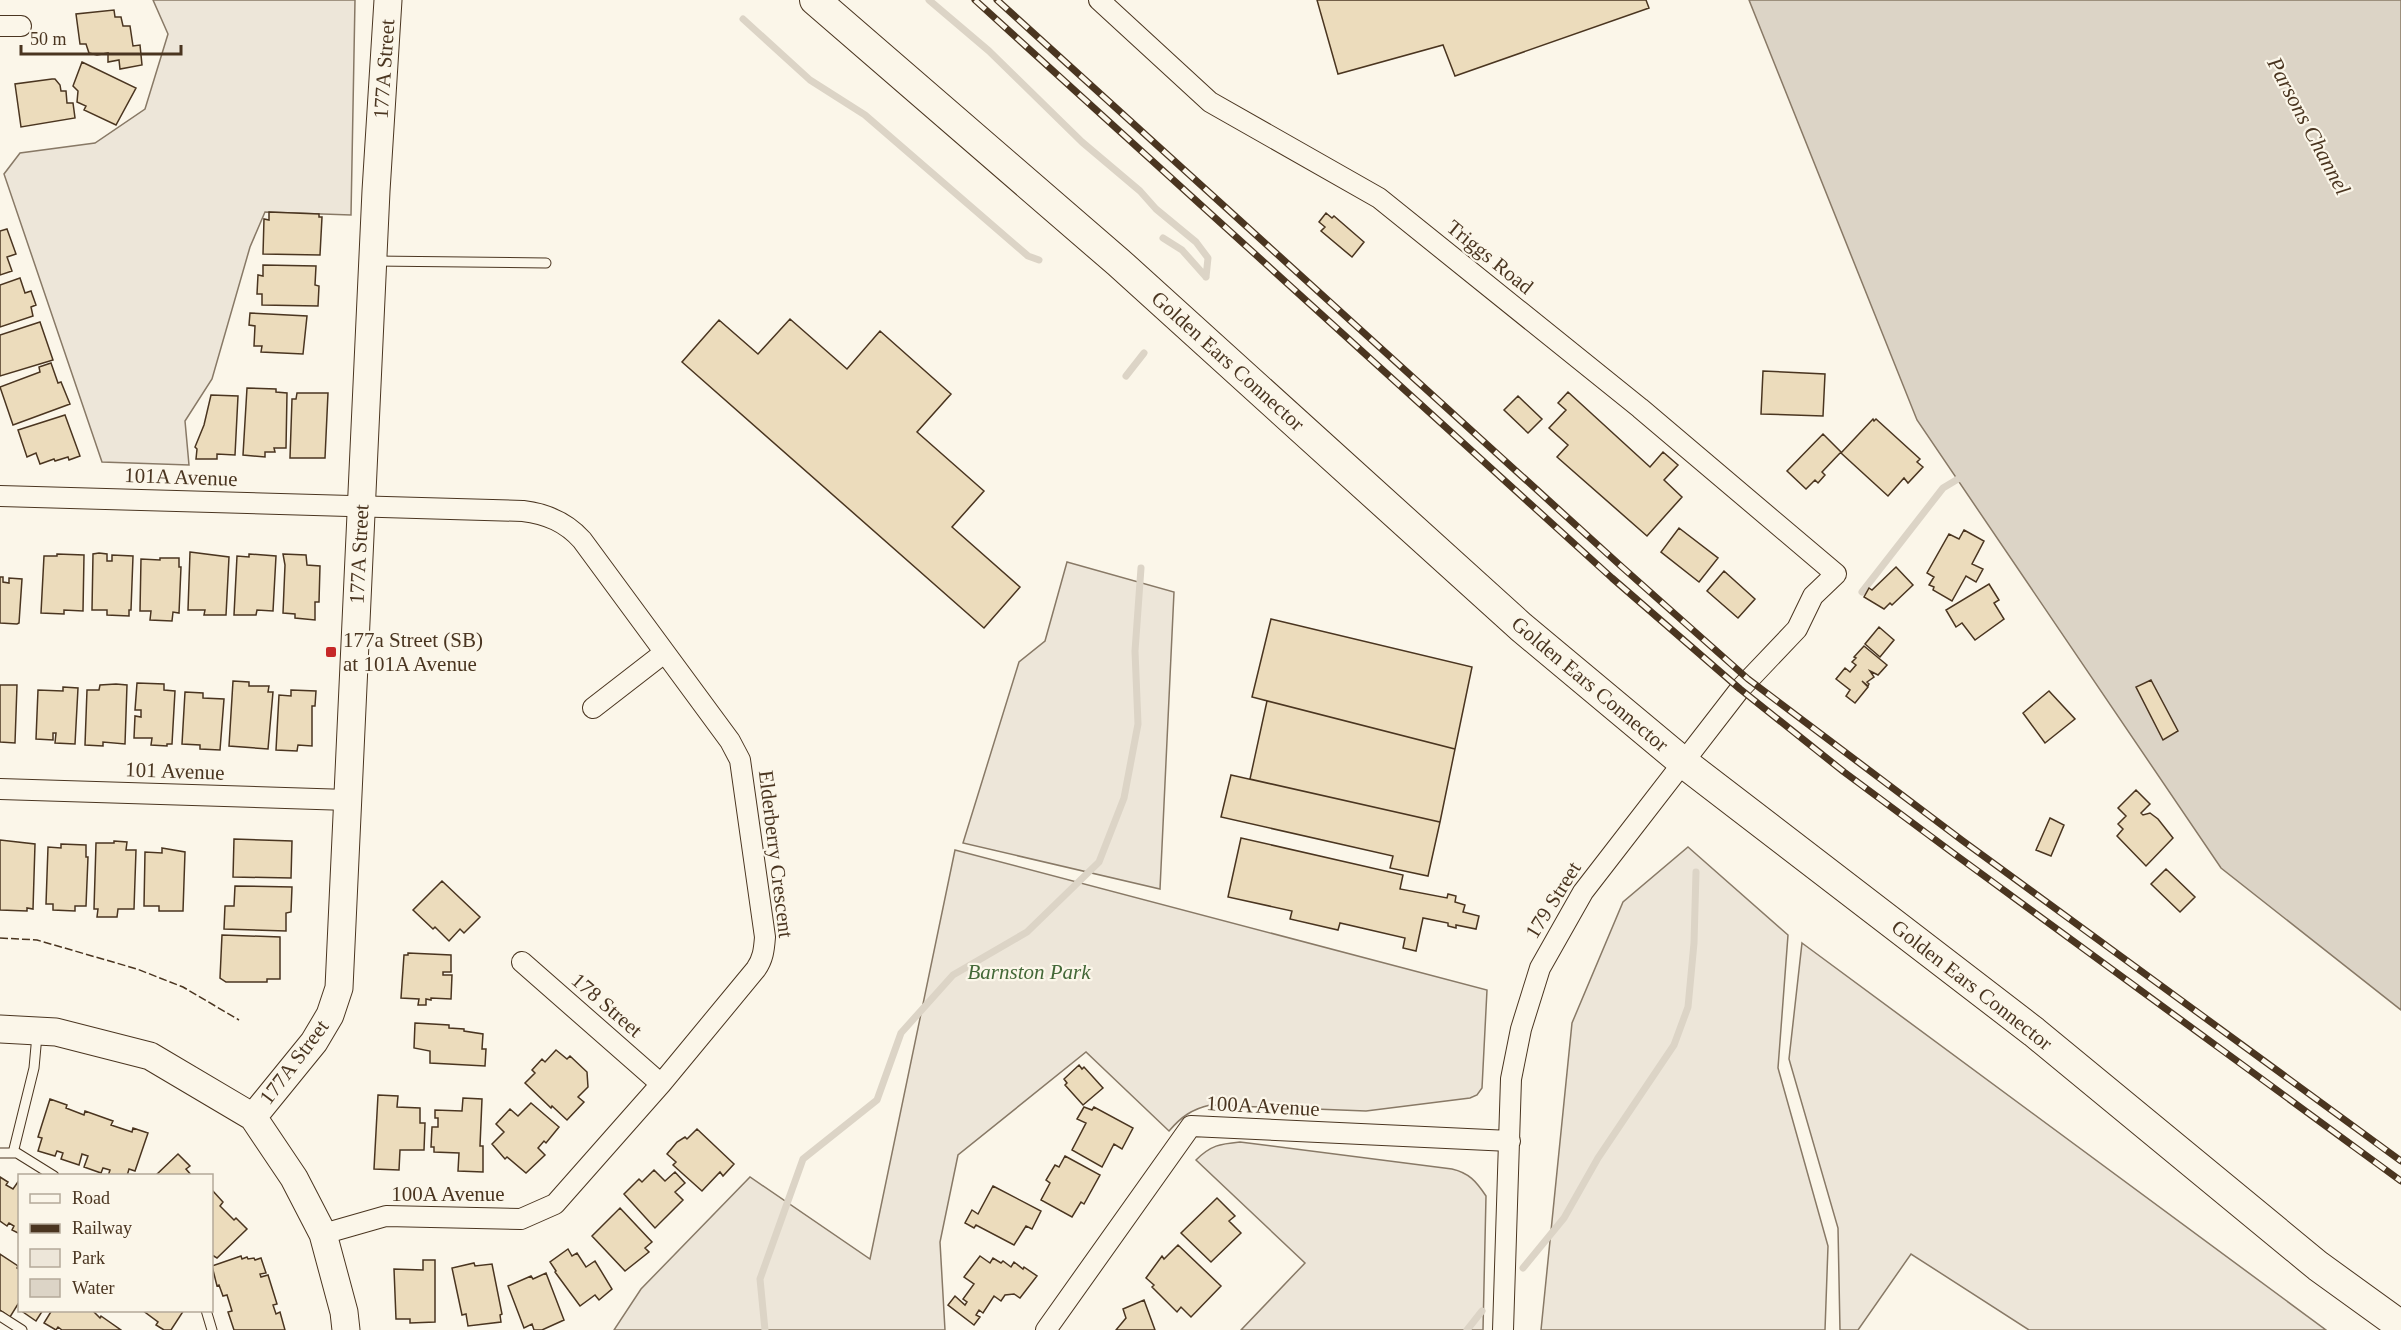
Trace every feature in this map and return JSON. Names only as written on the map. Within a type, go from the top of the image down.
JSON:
[{"type":"main road","name":"Golden Ears Connector","points":[[815,0],[1118,261],[1521,627],[1684,763],[2034,1032],[2318,1266],[2401,1326]]},
{"type":"street","name":"177A Street","points":[[253,1117],[314,1042],[330,1015],[339,988],[373,261],[388,0]]},
{"type":"street","name":"Triggs Road","points":[[1100,0],[1210,102],[1379,198],[1640,408],[1836,574]]},
{"type":"street","points":[[0,26],[21,26]]},
{"type":"street","name":"101A Avenue","points":[[0,496],[361,507]]},
{"type":"street","name":"Elderberry Crescent","points":[[361,507],[523,511],[556,519],[574,531],[730,741],[740,760],[765,937],[762,961],[661,1084]]},
{"type":"street","name":"179 Street","points":[[1503,1330],[1511,1079],[1521,1029],[1540,968],[1583,892],[1748,678],[1797,629],[1813,596],[1836,574]]},
{"type":"street","points":[[593,708],[664,653]]},
{"type":"street","name":"101 Avenue","points":[[0,789],[348,800]]},
{"type":"street","name":"178 Street","points":[[522,962],[661,1084]]},
{"type":"street","points":[[0,1029],[56,1032],[150,1056],[253,1117],[294,1178],[323,1234],[344,1312],[346,1330]]},
{"type":"street","name":"100A Avenue","points":[[323,1234],[386,1216],[521,1219],[555,1204],[661,1084]]},
{"type":"street","name":"100A Avenue","points":[[1046,1330],[1191,1126],[1510,1141]]},
{"type":"lane","points":[[373,261],[546,263]]},
{"type":"lane","points":[[13,1153],[34,1068],[37,1031]]},
{"type":"lane","points":[[0,1153],[13,1153],[28,1158],[51,1174]]},
{"type":"lane","points":[[206,1312],[212,1330]]},
{"type":"lane","points":[[0,1316],[22,1330]]},
{"type":"green space","points":[[153,0],[355,0],[351,215],[265,212],[250,247],[212,379],[185,421],[189,465],[102,462],[4,174],[20,153],[95,143],[145,109],[168,34]]},
{"type":"green space","points":[[1067,562],[1174,592],[1160,889],[963,843],[1019,662],[1045,641]]},
{"type":"green space","points":[[1688,847],[1788,935],[1778,1068],[1828,1246],[1825,1330],[1541,1330],[1572,1023],[1623,902]]},
{"type":"green space","name":"Barnston Park","points":[[955,850],[1487,990],[1482,1088],[1477,1095],[1470,1098],[1366,1111],[1210,1105],[1187,1114],[1169,1131],[1086,1052],[958,1155],[940,1242],[945,1330],[614,1330],[641,1289],[750,1177],[870,1259]]},
{"type":"green space","points":[[1802,943],[2326,1330],[2029,1330],[1911,1254],[1858,1330],[1840,1330],[1838,1228],[1789,1059]]},
{"type":"green space","points":[[1240,1142],[1452,1169],[1472,1178],[1486,1196],[1483,1330],[1241,1330],[1305,1263],[1196,1160],[1216,1146]]},
{"type":"water","name":"Parsons Channel","points":[[1749,0],[2401,0],[2401,1010],[2221,868],[1917,420]]},
{"type":"building","points":[[1317,0],[1646,0],[1649,8],[1455,76],[1443,45],[1338,74]]},
{"type":"building","points":[[114,10],[115,17],[121,17],[123,26],[130,26],[133,46],[140,45],[142,65],[120,69],[119,60],[108,62],[108,53],[97,55],[89,53],[86,44],[80,44],[76,14]]},
{"type":"building","points":[[82,62],[136,88],[116,125],[84,110],[86,106],[77,102],[78,91],[73,86]]},
{"type":"building","points":[[55,79],[61,91],[66,91],[67,103],[73,103],[75,118],[21,127],[15,84]]},
{"type":"building","points":[[269,212],[319,214],[319,217],[322,217],[320,255],[263,254],[264,219],[269,220]]},
{"type":"building","points":[[1326,213],[1332,218],[1334,216],[1364,242],[1352,257],[1321,231],[1325,227],[1319,222]]},
{"type":"building","points":[[7,229],[16,254],[7,257],[12,271],[0,275],[0,231]]},
{"type":"building","points":[[263,265],[316,266],[315,285],[319,286],[318,306],[262,305],[262,294],[257,294],[258,275],[263,276]]},
{"type":"building","points":[[20,278],[25,293],[31,291],[36,305],[31,307],[33,316],[0,327],[0,285]]},
{"type":"building","points":[[250,313],[307,316],[303,354],[261,352],[262,346],[254,346],[255,326],[249,325]]},
{"type":"building","points":[[790,319],[847,369],[880,331],[951,394],[917,432],[984,491],[952,527],[1020,587],[984,628],[682,362],[719,320],[758,354]]},
{"type":"building","points":[[40,322],[53,360],[0,376],[0,335]]},
{"type":"building","points":[[51,363],[58,383],[61,382],[70,404],[13,425],[0,387],[40,372],[39,367]]},
{"type":"building","points":[[1763,371],[1825,374],[1823,416],[1761,414]]},
{"type":"building","points":[[247,388],[276,389],[276,392],[287,393],[286,448],[274,448],[275,452],[265,452],[265,457],[243,455]]},
{"type":"building","points":[[1568,392],[1650,467],[1663,452],[1678,465],[1664,480],[1682,497],[1647,536],[1557,457],[1568,445],[1549,428],[1566,410],[1558,403]]},
{"type":"building","points":[[297,393],[328,393],[325,458],[290,458],[292,399],[296,399]]},
{"type":"building","points":[[211,395],[238,396],[235,455],[217,454],[217,459],[196,459],[197,449],[195,447],[204,425]]},
{"type":"building","points":[[1518,396],[1542,419],[1528,433],[1504,410]]},
{"type":"building","points":[[65,415],[80,456],[69,460],[68,457],[55,461],[54,459],[40,464],[36,453],[27,457],[18,430]]},
{"type":"building","points":[[1873,419],[1874,421],[1876,419],[1920,459],[1917,462],[1923,467],[1908,483],[1904,478],[1888,496],[1841,453]]},
{"type":"building","points":[[1823,434],[1841,452],[1822,472],[1825,475],[1818,483],[1815,480],[1806,489],[1787,471]]},
{"type":"building","points":[[1679,528],[1718,558],[1699,582],[1661,552]]},
{"type":"building","points":[[1964,530],[1984,541],[1972,564],[1983,569],[1976,582],[1966,576],[1952,601],[1933,590],[1934,587],[1929,585],[1934,577],[1927,573],[1949,534],[1959,539]]},
{"type":"building","points":[[190,552],[229,557],[226,615],[204,615],[205,610],[188,610]]},
{"type":"building","points":[[57,554],[84,555],[83,611],[64,610],[64,614],[41,613],[44,556],[57,556]]},
{"type":"building","points":[[93,554],[107,554],[107,561],[112,561],[112,555],[133,556],[129,616],[107,615],[107,610],[92,610]]},
{"type":"building","points":[[249,554],[276,556],[273,611],[257,610],[256,615],[234,615],[237,556],[249,557]]},
{"type":"building","points":[[283,554],[306,555],[307,565],[320,566],[319,602],[315,602],[315,620],[295,618],[295,614],[283,613],[285,565]]},
{"type":"building","points":[[160,558],[179,558],[179,567],[181,567],[179,613],[173,612],[172,621],[150,620],[151,611],[140,611],[141,559],[160,560]]},
{"type":"building","points":[[1896,567],[1913,585],[1892,605],[1890,603],[1884,609],[1864,597],[1869,588],[1872,590]]},
{"type":"building","points":[[1724,571],[1755,599],[1738,618],[1707,591]]},
{"type":"building","points":[[0,577],[3,577],[3,582],[9,583],[9,578],[22,579],[19,623],[17,624],[0,623]]},
{"type":"building","points":[[1989,584],[1999,600],[1994,603],[2004,619],[1975,640],[1962,623],[1956,627],[1946,610]]},
{"type":"building","points":[[1271,619],[1472,667],[1455,749],[1252,697]]},
{"type":"building","points":[[1879,627],[1894,640],[1880,657],[1865,644]]},
{"type":"building","points":[[1864,646],[1887,665],[1878,675],[1870,671],[1874,677],[1867,682],[1868,686],[1862,681],[1868,687],[1855,703],[1846,696],[1850,690],[1836,679],[1845,668],[1850,672],[1856,665],[1852,662],[1856,658],[1854,657]]},
{"type":"building","points":[[2151,680],[2178,731],[2163,740],[2136,687]]},
{"type":"building","points":[[233,681],[249,682],[249,686],[269,686],[268,692],[273,692],[268,749],[229,746]]},
{"type":"building","points":[[137,683],[164,684],[164,690],[175,691],[172,744],[151,745],[152,738],[134,738],[135,716],[141,717],[141,710],[135,710]]},
{"type":"building","points":[[0,685],[17,685],[15,743],[0,742]]},
{"type":"building","points":[[100,685],[127,685],[125,744],[103,742],[103,746],[85,745],[87,690],[99,690]]},
{"type":"building","points":[[63,687],[78,688],[75,744],[55,743],[56,733],[53,733],[53,740],[36,739],[38,690],[63,691]]},
{"type":"building","points":[[291,690],[316,691],[315,706],[312,706],[312,746],[298,745],[297,751],[276,750],[279,695],[291,696]]},
{"type":"building","points":[[2049,691],[2075,719],[2045,743],[2023,713]]},
{"type":"building","points":[[185,692],[203,693],[203,698],[224,699],[220,750],[200,749],[200,745],[182,744]]},
{"type":"building","points":[[1267,701],[1455,749],[1440,822],[1250,779]]},
{"type":"building","points":[[1231,775],[1440,822],[1428,876],[1390,868],[1393,856],[1221,817]]},
{"type":"building","points":[[2136,790],[2150,804],[2141,813],[2143,815],[2150,813],[2158,819],[2173,838],[2146,866],[2117,836],[2123,829],[2118,824],[2126,816],[2118,808]]},
{"type":"building","points":[[2050,818],[2064,825],[2051,856],[2036,850]]},
{"type":"building","points":[[1241,838],[1403,875],[1400,889],[1447,898],[1448,894],[1456,896],[1455,902],[1465,905],[1463,912],[1479,916],[1476,929],[1456,925],[1456,928],[1448,926],[1448,923],[1423,918],[1416,951],[1403,948],[1405,938],[1340,923],[1338,930],[1290,919],[1292,911],[1228,897]]},
{"type":"building","points":[[234,839],[292,841],[291,878],[233,877]]},
{"type":"building","points":[[0,840],[35,844],[33,909],[27,908],[27,911],[0,910]]},
{"type":"building","points":[[114,841],[127,842],[126,850],[136,850],[134,909],[118,909],[117,917],[97,917],[98,909],[94,909],[96,843],[114,843]]},
{"type":"building","points":[[61,844],[86,845],[86,857],[88,857],[86,906],[75,906],[75,911],[53,910],[53,904],[46,904],[48,847],[61,848]]},
{"type":"building","points":[[162,848],[185,852],[183,911],[159,911],[159,906],[144,906],[145,852],[162,853]]},
{"type":"building","points":[[2166,869],[2195,897],[2180,912],[2151,884]]},
{"type":"building","points":[[442,881],[480,917],[464,933],[460,929],[449,941],[413,910]]},
{"type":"building","points":[[235,886],[292,887],[291,912],[286,913],[286,931],[224,929],[225,906],[234,906]]},
{"type":"building","points":[[222,935],[280,937],[280,979],[267,979],[267,982],[226,982],[220,978]]},
{"type":"building","points":[[408,953],[451,955],[451,972],[443,972],[443,975],[452,975],[451,999],[431,998],[431,1000],[426,999],[426,1005],[418,1005],[419,999],[401,998],[404,955]]},
{"type":"building","points":[[415,1023],[449,1025],[449,1028],[483,1034],[482,1049],[486,1049],[485,1066],[430,1063],[430,1051],[414,1048]]},
{"type":"building","points":[[556,1050],[567,1059],[570,1056],[587,1072],[588,1087],[578,1097],[584,1102],[567,1120],[525,1083],[535,1073],[532,1070],[542,1059],[545,1062]]},
{"type":"building","points":[[1079,1065],[1082,1069],[1084,1067],[1103,1088],[1083,1105],[1065,1085],[1067,1083],[1064,1079]]},
{"type":"building","points":[[378,1095],[398,1096],[397,1107],[420,1108],[420,1123],[425,1123],[424,1150],[400,1150],[399,1170],[374,1169]]},
{"type":"building","points":[[463,1098],[482,1099],[480,1146],[483,1146],[483,1172],[458,1171],[459,1153],[434,1152],[434,1147],[431,1147],[432,1127],[438,1127],[435,1110],[462,1111]]},
{"type":"building","points":[[50,1099],[67,1105],[66,1108],[84,1115],[85,1111],[113,1121],[111,1125],[132,1132],[133,1128],[148,1133],[135,1171],[129,1169],[128,1174],[109,1174],[110,1170],[103,1168],[101,1173],[84,1167],[88,1156],[82,1154],[79,1165],[61,1159],[63,1153],[57,1151],[55,1156],[38,1151],[42,1138],[38,1137]]},
{"type":"building","points":[[531,1103],[559,1127],[546,1143],[544,1141],[538,1148],[545,1155],[526,1173],[507,1157],[505,1159],[492,1144],[504,1132],[496,1124],[510,1109],[518,1116]]},
{"type":"building","points":[[1084,1107],[1092,1110],[1094,1107],[1133,1128],[1122,1149],[1114,1144],[1102,1167],[1072,1150],[1086,1123],[1077,1119]]},
{"type":"building","points":[[697,1129],[734,1164],[723,1176],[720,1172],[702,1191],[673,1165],[676,1162],[667,1154],[677,1142],[685,1137],[687,1139]]},
{"type":"building","points":[[178,1154],[190,1166],[186,1169],[190,1174],[157,1174]]},
{"type":"building","points":[[1065,1156],[1100,1175],[1084,1204],[1081,1202],[1072,1217],[1041,1200],[1050,1183],[1046,1180],[1055,1165],[1059,1167]]},
{"type":"building","points":[[654,1170],[665,1181],[675,1172],[685,1183],[675,1192],[683,1200],[655,1228],[624,1194],[639,1179],[642,1182]]},
{"type":"building","points":[[0,1177],[8,1182],[6,1185],[13,1189],[18,1182],[18,1233],[12,1230],[14,1226],[9,1223],[7,1226],[0,1221]]},
{"type":"building","points":[[993,1186],[1041,1211],[1032,1229],[1026,1226],[1014,1245],[976,1225],[974,1228],[965,1223],[972,1210],[978,1214]]},
{"type":"building","points":[[213,1191],[223,1202],[220,1206],[247,1229],[217,1258],[213,1256]]},
{"type":"building","points":[[1217,1198],[1235,1216],[1229,1221],[1241,1233],[1211,1262],[1181,1233]]},
{"type":"building","points":[[620,1208],[652,1242],[645,1248],[649,1252],[625,1271],[592,1236]]},
{"type":"building","points":[[1178,1245],[1221,1286],[1191,1317],[1181,1307],[1177,1312],[1146,1278],[1162,1256],[1164,1259]]},
{"type":"building","points":[[568,1249],[572,1256],[577,1253],[586,1267],[595,1261],[612,1289],[599,1300],[595,1295],[580,1306],[555,1272],[550,1262]]},
{"type":"building","points":[[0,1254],[18,1266],[18,1304],[10,1317],[0,1310]]},
{"type":"building","points":[[241,1256],[242,1259],[261,1258],[266,1273],[260,1274],[261,1277],[268,1275],[277,1304],[273,1305],[276,1314],[280,1312],[285,1330],[234,1330],[228,1312],[232,1311],[227,1295],[223,1296],[219,1285],[217,1286],[213,1266]]},
{"type":"building","points":[[980,1256],[990,1263],[993,1258],[1011,1267],[1014,1262],[1037,1276],[1020,1298],[1014,1294],[1005,1295],[1001,1301],[994,1296],[983,1313],[979,1310],[976,1315],[980,1317],[974,1325],[948,1305],[955,1296],[965,1305],[967,1302],[963,1299],[974,1284],[964,1277]]},
{"type":"building","points":[[423,1260],[435,1260],[435,1322],[410,1323],[410,1319],[396,1319],[394,1269],[423,1270]]},
{"type":"building","points":[[474,1263],[475,1266],[492,1264],[502,1314],[500,1315],[501,1322],[468,1326],[466,1314],[462,1315],[452,1268]]},
{"type":"building","points":[[546,1273],[564,1320],[542,1330],[534,1330],[532,1324],[524,1328],[508,1286],[531,1276],[533,1279]]},
{"type":"building","points":[[1144,1300],[1155,1330],[1116,1330],[1126,1318],[1123,1309]]},
{"type":"building","points":[[23,1312],[42,1312],[36,1321]]},
{"type":"building","points":[[51,1312],[94,1312],[121,1330],[62,1330],[58,1327],[56,1330],[44,1323]]},
{"type":"building","points":[[145,1312],[183,1312],[171,1330],[164,1330],[156,1325],[158,1322]]},
{"type":"waterway","points":[[929,0],[989,51],[1082,142],[1196,242],[1208,258],[1206,277]]},
{"type":"waterway","points":[[743,19],[810,80],[865,115],[1028,256],[1039,260]]},
{"type":"waterway","points":[[1163,238],[1182,250],[1206,277]]},
{"type":"waterway","points":[[1126,376],[1144,353]]},
{"type":"waterway","points":[[1862,592],[1943,488],[1963,476]]},
{"type":"waterway","points":[[765,1330],[760,1279],[803,1159],[877,1100],[901,1033],[953,975],[1027,932],[1099,862],[1124,798],[1138,724],[1135,651],[1141,568]]},
{"type":"waterway","points":[[1523,1268],[1564,1218],[1598,1158],[1674,1045],[1688,1007],[1694,943],[1696,872]]},
{"type":"waterway","points":[[1467,1330],[1482,1311]]},
{"type":"railway","points":[[975,0],[1612,578],[1740,689],[1844,772],[2401,1181]]},
{"type":"railway","points":[[997,0],[1748,679],[1963,841],[2401,1161]]},
{"type":"fence","points":[[0,938],[37,940],[137,969],[183,987],[239,1020]]},
{"type":"place","name":"177a Street (SB) at 101A Avenue","points":[[331,652]]}]
